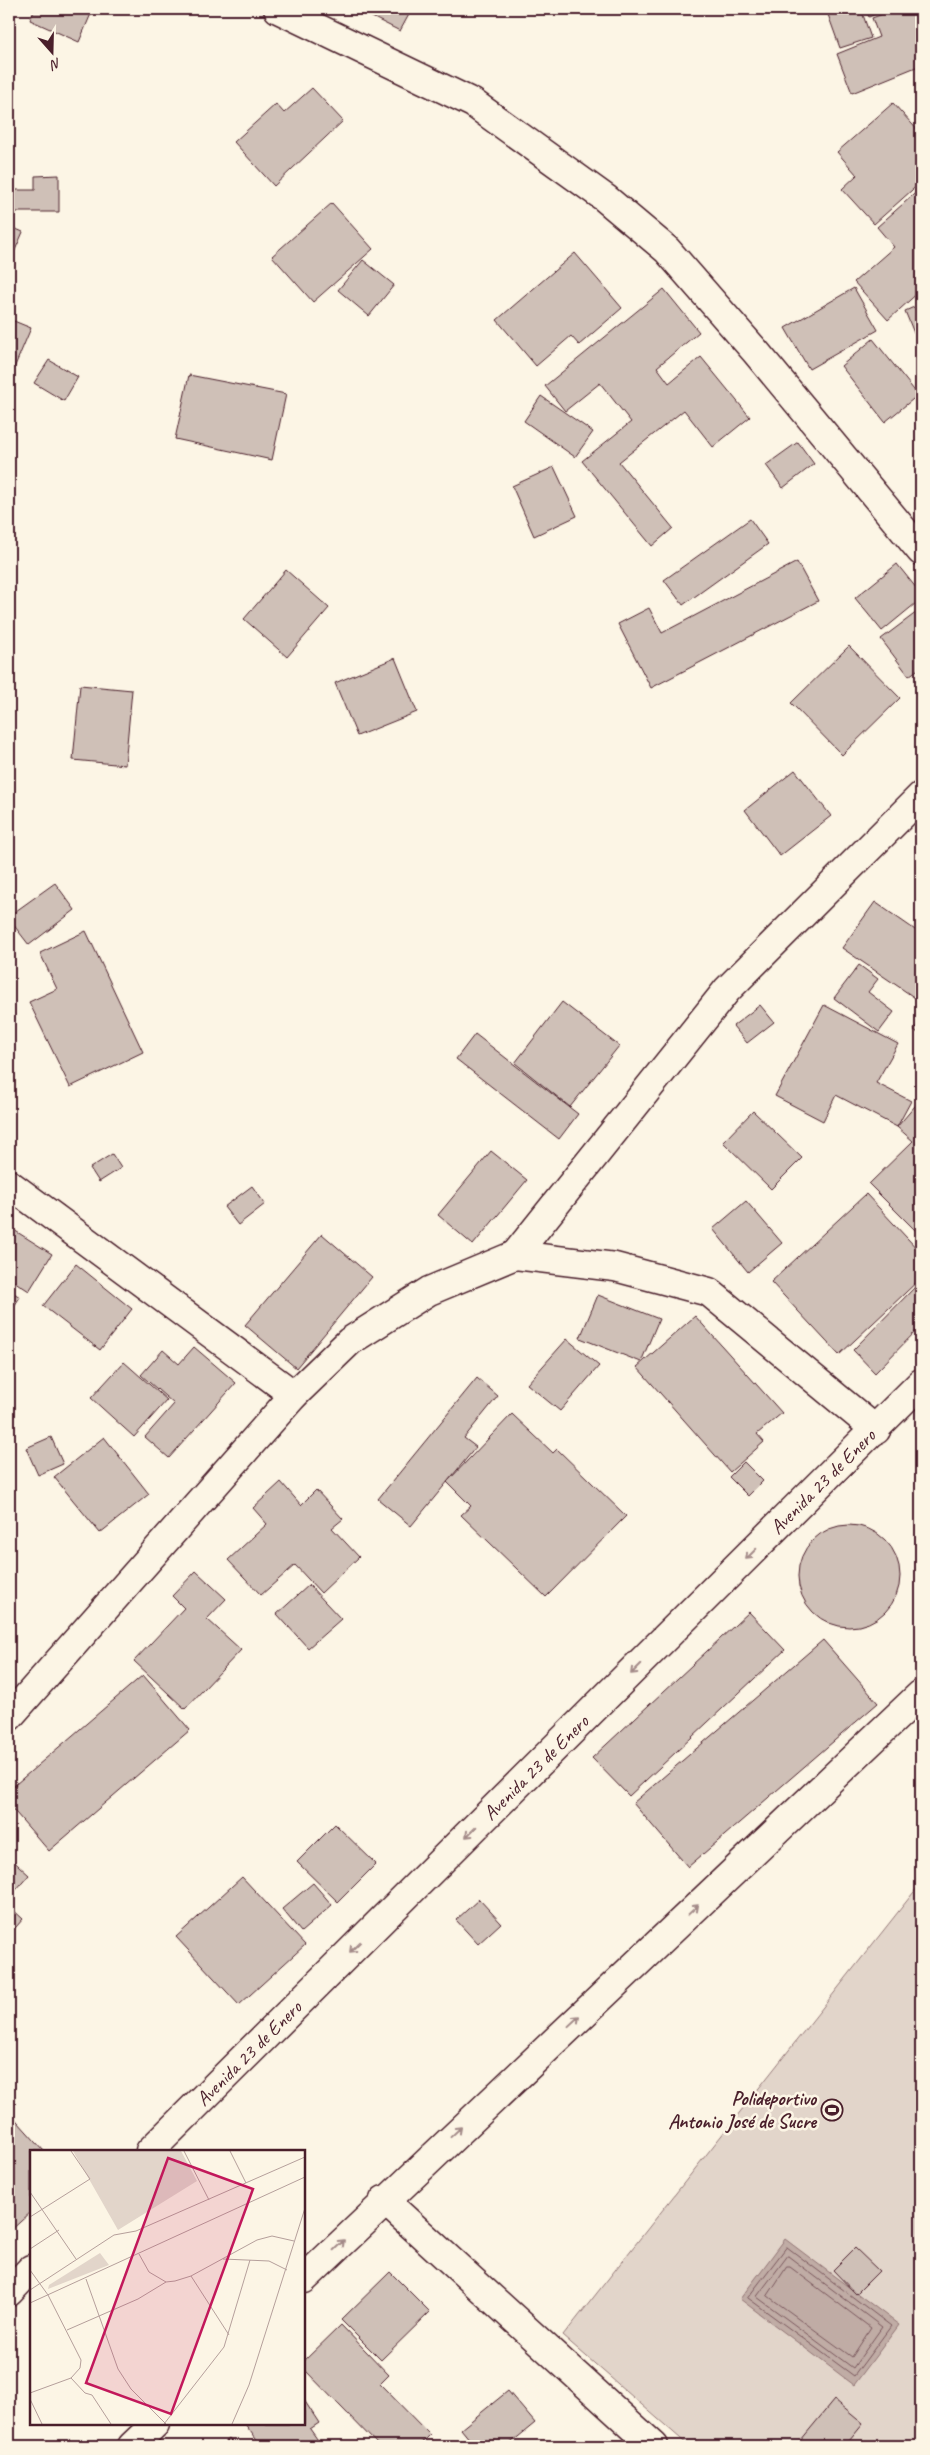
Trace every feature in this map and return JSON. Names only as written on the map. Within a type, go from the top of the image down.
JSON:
[{"type":"street","points":[[278,9],[473,103],[605,198],[667,250],[756,352],[921,551]]},
{"type":"street","points":[[9,1717],[294,1395],[358,1336],[429,1291],[515,1255],[727,990],[921,796]]},
{"type":"street","points":[[9,1184],[294,1395]]},
{"type":"street","points":[[515,1255],[615,1267],[709,1292],[876,1430]]},
{"type":"street","name":"Avenida 23 de Enero","points":[[151,2150],[876,1430],[921,1383]]},
{"type":"street","points":[[9,1689],[44,1677]]},
{"type":"street","points":[[305,2278],[384,2200],[921,1694]]},
{"type":"street","points":[[384,2200],[654,2446]]},
{"type":"street","points":[[9,2292],[30,2270]]},
{"type":"street","points":[[132,2446],[154,2425]]},
{"type":"shaded area","name":"Polideportivo Antonio José de Sucre","points":[[921,1883],[921,2446],[689,2446],[563,2336]]},
{"type":"water","points":[[785,2239],[899,2325],[854,2385],[740,2299]]},
{"type":"building","points":[[35,9],[93,9],[79,42],[30,20]]},
{"type":"building","points":[[369,9],[412,9],[400,31],[366,14]]},
{"type":"building","points":[[826,9],[861,9],[871,38],[840,48]]},
{"type":"building","points":[[865,9],[886,9],[869,17]]},
{"type":"building","points":[[896,9],[921,9],[921,65],[852,93],[837,54],[879,37],[872,18]]},
{"type":"building","points":[[312,88],[343,121],[274,186],[234,142],[276,104],[284,113]]},
{"type":"building","points":[[893,103],[921,134],[921,182],[874,224],[842,189],[857,175],[837,152]]},
{"type":"building","points":[[59,175],[59,212],[10,212],[10,190],[35,190],[35,176]]},
{"type":"building","points":[[921,188],[921,290],[888,320],[854,282],[894,247],[877,227]]},
{"type":"building","points":[[332,203],[373,249],[313,302],[272,256]]},
{"type":"building","points":[[9,226],[23,232],[9,264]]},
{"type":"building","points":[[575,253],[622,308],[579,345],[571,336],[536,366],[497,320]]},
{"type":"building","points":[[363,260],[394,285],[369,316],[338,290]]},
{"type":"building","points":[[854,288],[878,330],[809,369],[785,328]]},
{"type":"building","points":[[664,289],[699,332],[657,367],[669,383],[701,357],[750,417],[713,447],[684,410],[619,462],[673,528],[652,546],[582,461],[631,422],[600,383],[565,411],[545,386]]},
{"type":"building","points":[[921,304],[921,336],[916,338],[905,311]]},
{"type":"building","points":[[9,319],[31,328],[9,380]]},
{"type":"building","points":[[873,339],[918,395],[885,422],[841,366]]},
{"type":"building","points":[[49,360],[78,377],[64,401],[34,383]]},
{"type":"building","points":[[189,375],[286,394],[272,460],[175,439]]},
{"type":"building","points":[[541,396],[593,432],[575,457],[524,421]]},
{"type":"building","points":[[798,442],[814,464],[783,488],[766,465]]},
{"type":"building","points":[[554,467],[577,516],[534,536],[512,486]]},
{"type":"building","points":[[750,519],[768,544],[683,605],[664,580]]},
{"type":"building","points":[[797,562],[818,601],[651,688],[618,624],[649,608],[662,633]]},
{"type":"building","points":[[897,564],[921,594],[921,599],[882,631],[855,598]]},
{"type":"building","points":[[286,570],[329,608],[287,657],[244,619]]},
{"type":"building","points":[[921,609],[921,667],[909,676],[881,639]]},
{"type":"building","points":[[849,646],[900,698],[842,755],[791,703]]},
{"type":"building","points":[[395,658],[417,712],[357,736],[335,683]]},
{"type":"building","points":[[80,685],[132,690],[125,765],[73,760]]},
{"type":"building","points":[[795,770],[831,816],[780,856],[745,810]]},
{"type":"building","points":[[55,883],[75,910],[29,945],[9,919],[9,916]]},
{"type":"building","points":[[875,902],[921,934],[921,1002],[842,948]]},
{"type":"building","points":[[86,931],[143,1052],[70,1087],[29,1002],[57,989],[40,953]]},
{"type":"building","points":[[859,965],[878,979],[868,992],[894,1012],[879,1032],[834,998]]},
{"type":"building","points":[[562,1002],[619,1046],[570,1107],[515,1063]]},
{"type":"building","points":[[760,1005],[774,1022],[747,1043],[733,1026]]},
{"type":"building","points":[[824,1005],[898,1044],[876,1083],[911,1101],[897,1127],[836,1095],[823,1121],[775,1096]]},
{"type":"building","points":[[921,1019],[921,1035],[914,1030]]},
{"type":"building","points":[[475,1034],[578,1114],[559,1139],[456,1059]]},
{"type":"building","points":[[921,1099],[921,1236],[869,1184],[913,1141],[897,1127]]},
{"type":"building","points":[[753,1111],[802,1158],[771,1189],[723,1142]]},
{"type":"building","points":[[491,1151],[527,1180],[473,1245],[438,1215]]},
{"type":"building","points":[[112,1154],[121,1168],[99,1182],[90,1168]]},
{"type":"building","points":[[252,1186],[265,1204],[238,1225],[224,1207]]},
{"type":"building","points":[[866,1194],[921,1253],[921,1278],[839,1355],[771,1282]]},
{"type":"building","points":[[746,1201],[782,1243],[748,1272],[713,1229]]},
{"type":"building","points":[[9,1227],[52,1254],[29,1291],[9,1278]]},
{"type":"building","points":[[322,1234],[372,1277],[296,1368],[245,1325]]},
{"type":"building","points":[[76,1264],[132,1309],[100,1350],[43,1306]]},
{"type":"building","points":[[921,1281],[921,1326],[875,1373],[853,1350]]},
{"type":"building","points":[[9,1290],[20,1297],[9,1314]]},
{"type":"building","points":[[598,1295],[659,1319],[641,1362],[580,1338]]},
{"type":"building","points":[[695,1316],[782,1413],[757,1434],[764,1442],[730,1472],[637,1367]]},
{"type":"building","points":[[567,1339],[599,1366],[560,1411],[527,1384]]},
{"type":"building","points":[[194,1347],[236,1383],[169,1458],[145,1437],[174,1404],[141,1375],[163,1350],[179,1364]]},
{"type":"building","points":[[124,1362],[167,1400],[134,1437],[91,1398]]},
{"type":"building","points":[[477,1378],[498,1396],[464,1438],[476,1447],[411,1526],[378,1499]]},
{"type":"building","points":[[512,1414],[553,1453],[557,1449],[626,1516],[546,1597],[461,1515],[471,1506],[447,1482]]},
{"type":"building","points":[[51,1437],[63,1464],[38,1475],[26,1448]]},
{"type":"building","points":[[104,1437],[149,1494],[100,1533],[54,1477]]},
{"type":"building","points":[[744,1462],[763,1481],[748,1496],[729,1477]]},
{"type":"building","points":[[281,1482],[301,1505],[316,1490],[343,1519],[332,1528],[359,1557],[321,1593],[295,1565],[261,1595],[228,1560],[267,1524],[253,1508]]},
{"type":"building","points":[[849,1525],[869,1529],[885,1540],[896,1556],[900,1576],[896,1596],[885,1612],[869,1623],[849,1627],[829,1623],[813,1612],[802,1596],[798,1576],[802,1556],[813,1540],[829,1529]]},
{"type":"building","points":[[196,1571],[226,1599],[207,1619],[241,1650],[185,1709],[134,1661],[184,1608],[172,1596]]},
{"type":"building","points":[[309,1585],[341,1619],[308,1648],[277,1614]]},
{"type":"building","points":[[749,1612],[785,1650],[629,1796],[592,1758]]},
{"type":"building","points":[[823,1640],[878,1703],[688,1867],[633,1803]]},
{"type":"building","points":[[143,1675],[190,1730],[49,1851],[9,1805],[9,1790]]},
{"type":"building","points":[[335,1824],[376,1864],[338,1902],[297,1862]]},
{"type":"building","points":[[9,1857],[29,1875],[9,1898]]},
{"type":"building","points":[[242,1877],[305,1945],[239,2005],[176,1937]]},
{"type":"building","points":[[313,1883],[332,1905],[301,1932],[282,1909]]},
{"type":"building","points":[[479,1899],[501,1923],[478,1944],[456,1920]]},
{"type":"building","points":[[9,1906],[23,1919],[9,1935]]},
{"type":"building","points":[[9,2112],[43,2150],[30,2150],[30,2213],[9,2232]]},
{"type":"building","points":[[855,2248],[879,2271],[856,2294],[833,2270]]},
{"type":"building","points":[[390,2272],[430,2312],[381,2360],[341,2320]]},
{"type":"building","points":[[341,2325],[389,2375],[380,2384],[430,2435],[419,2446],[379,2446],[305,2370],[305,2360]]},
{"type":"building","points":[[508,2391],[535,2423],[507,2446],[475,2446],[461,2429]]},
{"type":"building","points":[[834,2400],[863,2424],[845,2446],[796,2446]]},
{"type":"building","points":[[305,2402],[319,2423],[310,2429],[322,2446],[261,2446],[246,2425],[305,2425]]},
{"type":"building","points":[[229,2439],[236,2446],[221,2446]]},
{"type":"place","name":"Polideportivo Antonio José de Sucre","points":[[832,2110]]}]
